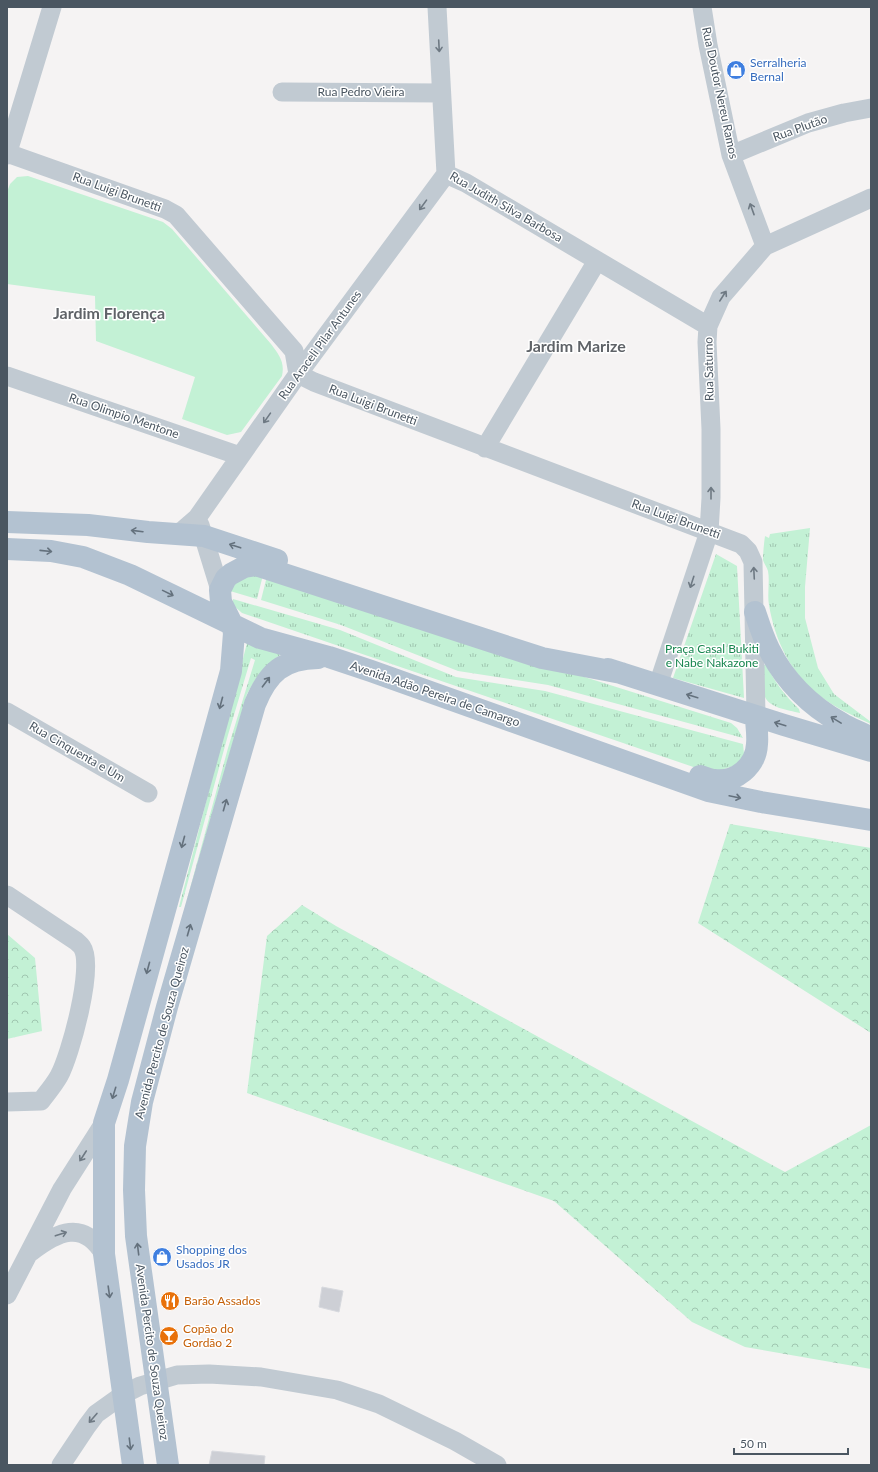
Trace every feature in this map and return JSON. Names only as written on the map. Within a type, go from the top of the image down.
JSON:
[{"type":"main road","points":[[7,522],[88,524],[172,534],[201,527],[621,673],[871,751]]},
{"type":"main road","name":"Avenida Adão Pereira de Camargo","points":[[7,549],[51,551],[83,557],[130,575],[260,638],[329,657],[371,671],[708,791],[768,803],[871,820]]},
{"type":"main road","points":[[133,1465],[104,1254],[104,1123],[118,1080],[231,665],[234,633],[232,624],[222,602],[220,590],[226,578],[244,567],[256,565],[542,658],[621,673]]},
{"type":"main road","points":[[200,609],[210,618],[221,635],[227,648],[231,665]]},
{"type":"main road","points":[[755,612],[769,649],[780,668],[796,688],[818,709],[841,723],[871,738]]},
{"type":"main road","name":"Avenida Percito de Souza Queiroz","points":[[168,1465],[136,1236],[134,1190],[135,1146],[142,1102],[169,1000],[261,688],[271,676],[286,664],[303,658],[329,657]]},
{"type":"main road","points":[[719,704],[736,714],[743,721],[757,745]]},
{"type":"main road","points":[[526,726],[576,736],[624,750],[714,780],[726,780],[736,777],[746,770],[754,758],[757,745],[756,716]]},
{"type":"street","points":[[7,154],[52,7]]},
{"type":"street","name":"Rua Judith Silva Barbosa","points":[[437,7],[446,174],[466,183],[708,326]]},
{"type":"street","name":"Rua Doutor Nereu Ramos","points":[[702,7],[708,45],[732,155],[765,246]]},
{"type":"street","name":"Rua Pedro Vieira","points":[[282,92],[441,93]]},
{"type":"street","name":"Rua Plutão","points":[[732,155],[808,123],[844,113],[871,108]]},
{"type":"street","name":"Rua Luigi Brunetti","points":[[7,154],[165,209],[176,215],[294,351],[298,374],[321,385],[485,448],[741,544]]},
{"type":"street","name":"Rua Araceli Pilar Antunes","points":[[201,527],[240,456],[298,374],[446,174]]},
{"type":"street","name":"Rua Saturno","points":[[709,532],[711,452],[707,342],[708,326],[721,297],[765,246],[871,198]]},
{"type":"street","points":[[485,448],[597,260]]},
{"type":"street","name":"Rua Olimpio Mentone","points":[[7,376],[240,456]]},
{"type":"street","points":[[201,527],[220,590]]},
{"type":"street","points":[[658,685],[709,532]]},
{"type":"street","points":[[700,559],[712,546],[721,542],[741,544],[748,551],[753,562],[756,716]]},
{"type":"street","name":"Rua Cinquenta e Um","points":[[7,712],[148,792]]},
{"type":"street","points":[[7,895],[76,941],[83,948],[86,964],[85,981],[74,1037],[59,1076],[41,1101],[7,1102]]},
{"type":"street","points":[[7,1295],[62,1189],[104,1123]]},
{"type":"street","points":[[28,1254],[50,1239],[68,1232],[84,1235],[90,1238],[98,1245],[104,1254]]},
{"type":"street","points":[[152,1357],[168,1372],[177,1375]]},
{"type":"street","points":[[61,1465],[96,1414],[124,1394],[156,1381],[177,1375],[209,1374],[261,1377],[337,1390],[379,1404],[455,1441],[496,1465]]},
{"type":"green space","points":[[28,176],[163,222],[172,229],[271,344],[279,355],[282,363],[282,376],[241,432],[227,435],[182,419],[195,377],[96,341],[95,296],[7,284],[7,192],[10,184],[17,177]]},
{"type":"green space","points":[[810,528],[805,587],[805,618],[818,668],[834,694],[871,722],[871,724],[845,712],[820,696],[810,687],[801,678],[786,656],[775,631],[768,601],[768,571],[763,560],[765,536],[769,538],[770,534]]},
{"type":"green space","name":"Praça Casal Bukiti e Nabe Nakazone","points":[[716,554],[737,566],[744,698],[673,678]]},
{"type":"green space","points":[[264,571],[257,599],[230,591],[235,578]]},
{"type":"green space","points":[[268,572],[505,652],[731,723],[737,728],[743,738],[548,685],[458,671],[341,625],[261,600]]},
{"type":"green space","points":[[233,599],[340,630],[456,677],[545,691],[743,744],[744,754],[740,764],[711,773],[242,613],[233,605]]},
{"type":"green space","points":[[247,643],[283,653],[262,671],[254,681],[247,694],[185,907],[228,748],[255,660],[251,658],[228,735],[181,907],[179,907]]},
{"type":"green space","points":[[763,665],[766,665],[789,699],[799,709],[800,713],[779,708],[766,699],[763,691]]},
{"type":"green space","points":[[730,824],[871,848],[871,1033],[698,923]]},
{"type":"green space","points":[[302,905],[336,926],[785,1172],[871,1125],[871,1369],[745,1347],[692,1322],[554,1201],[247,1093],[267,936]]},
{"type":"green space","points":[[7,934],[35,958],[42,1031],[7,1039]]},
{"type":"building","points":[[322,1287],[343,1291],[339,1312],[319,1307]]},
{"type":"building","points":[[212,1451],[265,1456],[264,1465],[209,1465]]},
{"type":"place","name":"Serralheria Bernal","points":[[736,70]]},
{"type":"place","name":"Shopping dos Usados JR","points":[[162,1257]]},
{"type":"place","name":"Barão Assados","points":[[170,1301]]},
{"type":"place","name":"Copão do Gordão 2","points":[[169,1336]]},
{"type":"district","name":"Jardim Florença","points":[[109,313]]},
{"type":"district","name":"Jardim Marize","points":[[576,346]]}]
